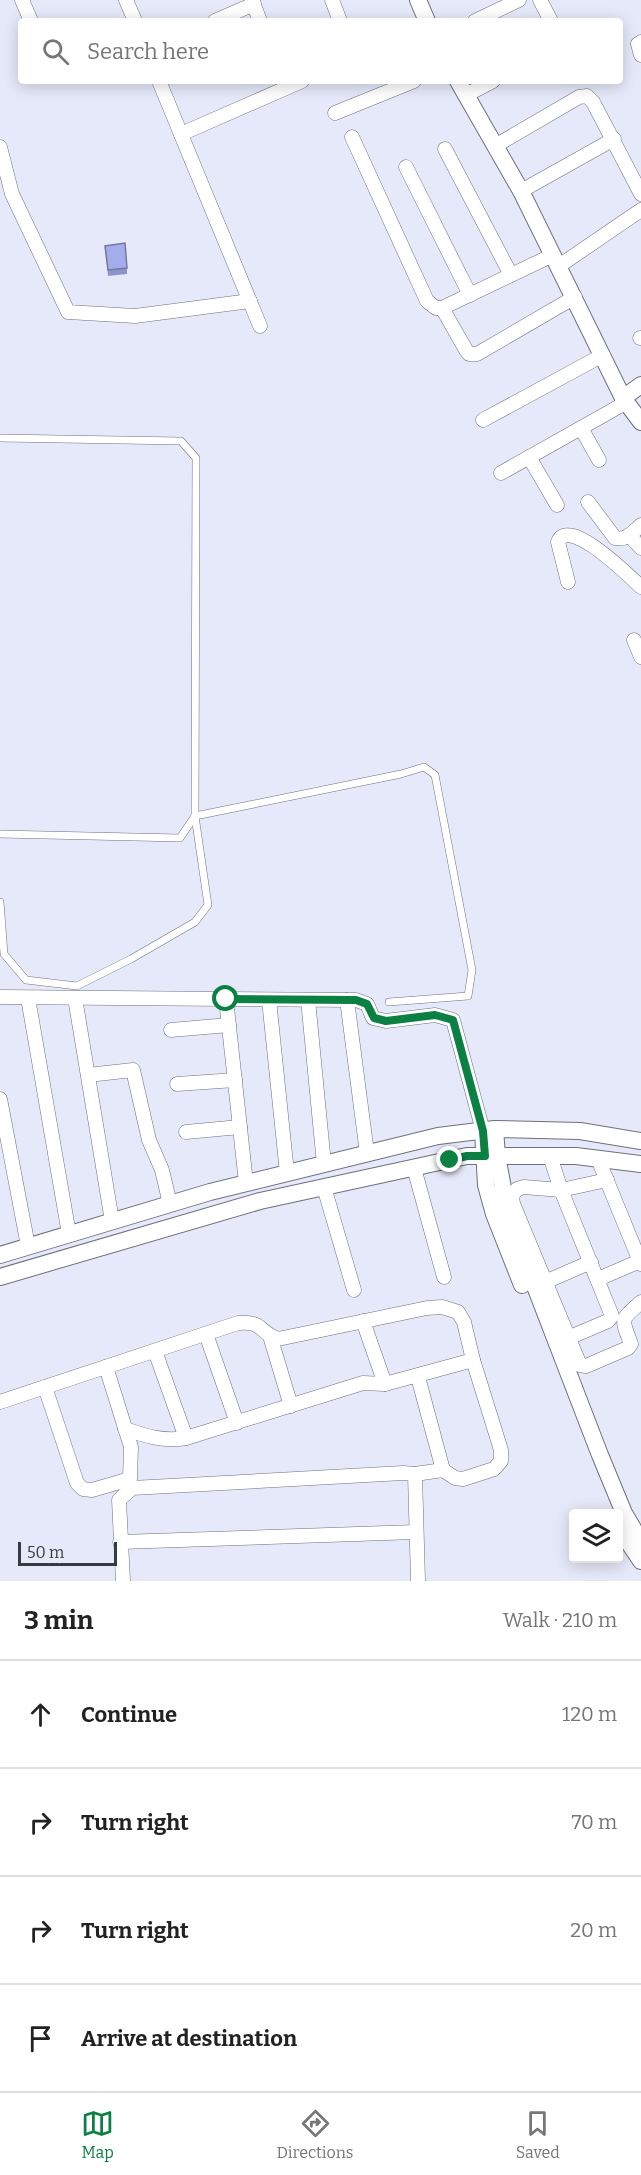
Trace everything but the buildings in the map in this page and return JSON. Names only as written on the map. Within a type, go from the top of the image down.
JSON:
[{"type":"street","points":[[22,0],[30,18]]},
{"type":"street","points":[[126,0],[133,18]]},
{"type":"street","points":[[332,0],[339,18]]},
{"type":"street","points":[[418,0],[426,18]]},
{"type":"street","points":[[540,0],[549,18]]},
{"type":"street","points":[[222,18],[253,2],[259,18]]},
{"type":"street","points":[[481,18],[511,2]]},
{"type":"street","points":[[641,42],[638,44],[641,55]]},
{"type":"street","points":[[160,84],[260,326]]},
{"type":"street","points":[[181,134],[295,84]]},
{"type":"street","points":[[335,113],[407,84]]},
{"type":"street","points":[[480,84],[462,88],[521,192],[603,355],[633,407]]},
{"type":"street","points":[[495,146],[579,97],[587,96],[593,102],[614,140],[641,194]]},
{"type":"street","points":[[352,137],[427,302],[436,308],[442,308],[511,275],[556,261],[641,210]]},
{"type":"street","points":[[521,192],[614,140]]},
{"type":"street","points":[[0,147],[6,196],[68,312],[135,316],[250,301]]},
{"type":"street","points":[[445,149],[511,275]]},
{"type":"street","points":[[406,167],[470,295]]},
{"type":"street","points":[[442,308],[469,354],[477,354],[574,297]]},
{"type":"street","points":[[483,420],[603,355]]},
{"type":"street","points":[[501,473],[581,428],[633,407],[641,385]]},
{"type":"street","points":[[581,428],[599,460]]},
{"type":"street","points":[[530,457],[557,505]]},
{"type":"street","points":[[588,502],[615,538],[620,539],[629,535],[641,525]]},
{"type":"street","points":[[568,582],[558,542],[561,536],[567,534],[579,537],[592,546],[641,587]]},
{"type":"street","points":[[629,535],[641,548]]},
{"type":"street","points":[[634,640],[641,657]]},
{"type":"street","points":[[0,997],[356,1000],[367,1004],[374,1018],[386,1021],[435,1015],[453,1020],[489,1130],[491,1156],[526,1263],[604,1465],[624,1513],[641,1542]]},
{"type":"street","points":[[28,998],[69,1234]]},
{"type":"street","points":[[75,998],[112,1221]]},
{"type":"street","points":[[226,999],[246,1183]]},
{"type":"street","points":[[269,1000],[287,1173]]},
{"type":"street","points":[[308,1000],[324,1164]]},
{"type":"street","points":[[347,1000],[367,1153]]},
{"type":"street","points":[[171,1030],[229,1025]]},
{"type":"street","points":[[88,1075],[133,1070],[149,1140],[162,1170],[170,1204]]},
{"type":"street","points":[[177,1084],[235,1080]]},
{"type":"street","points":[[0,1099],[28,1246]]},
{"type":"street","points":[[186,1132],[240,1128]]},
{"type":"street","points":[[0,1255],[246,1183],[438,1136],[489,1130],[580,1131],[641,1141]]},
{"type":"street","points":[[0,1277],[260,1201],[467,1156],[550,1156],[641,1164]]},
{"type":"street","points":[[491,1156],[486,1185],[494,1214],[610,1509]]},
{"type":"street","points":[[550,1156],[561,1190],[612,1316],[608,1321],[568,1338]]},
{"type":"street","points":[[598,1159],[640,1262],[598,1279]]},
{"type":"street","points":[[414,1168],[444,1277]]},
{"type":"street","points":[[607,1180],[561,1190],[524,1187],[517,1189],[512,1196],[513,1204],[580,1365],[586,1366],[628,1348],[631,1344],[623,1322],[624,1317],[641,1302]]},
{"type":"street","points":[[324,1187],[354,1290]]},
{"type":"street","points":[[544,1282],[591,1262]]},
{"type":"street","points":[[0,1402],[238,1323],[250,1322],[259,1325],[270,1336],[278,1339],[427,1308],[442,1307],[458,1312],[464,1322],[473,1360],[501,1450],[501,1461],[494,1469],[463,1479],[455,1478],[443,1470],[418,1377]]},
{"type":"street","points":[[363,1321],[386,1384]]},
{"type":"street","points":[[206,1334],[237,1423]]},
{"type":"street","points":[[270,1336],[291,1406]]},
{"type":"street","points":[[155,1351],[186,1438]]},
{"type":"street","points":[[125,1429],[153,1438],[174,1440],[186,1438],[363,1383],[386,1384],[473,1360]]},
{"type":"street","points":[[106,1367],[130,1447],[132,1470],[131,1484],[119,1500],[123,1581]]},
{"type":"street","points":[[45,1387],[77,1483],[83,1489],[92,1490],[131,1484],[415,1474],[443,1470]]},
{"type":"street","points":[[415,1474],[418,1581]]},
{"type":"street","points":[[120,1542],[416,1532]]},
{"type":"street","points":[[623,1536],[641,1561]]},
{"type":"lane","points":[[0,438],[181,441],[196,458],[195,816],[208,905],[195,922],[131,959],[77,986],[26,980],[4,954],[0,902]]},
{"type":"lane","points":[[0,834],[180,838],[195,816],[401,774],[424,767],[435,775],[472,970],[468,996],[389,1002]]},
{"type":"route","points":[[226,999],[356,1000],[367,1004],[374,1018],[386,1021],[435,1015],[453,1020],[483,1131],[485,1156],[467,1156],[450,1160]]}]
